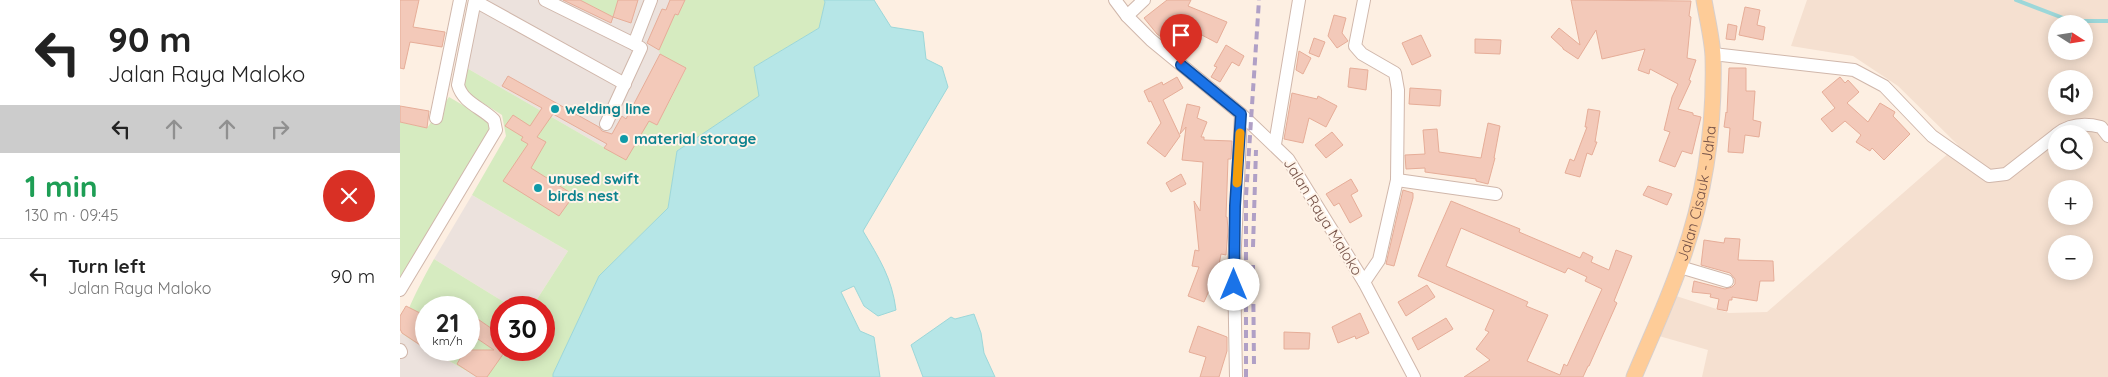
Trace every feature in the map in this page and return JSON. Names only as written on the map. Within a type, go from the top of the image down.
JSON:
[{"type":"main road","name":"Jalan Cisauk - Jaha","points":[[1634,377],[1680,267],[1696,212],[1704,175],[1713,95],[1713,54],[1704,0]]},
{"type":"street","points":[[436,118],[460,0]]},
{"type":"street","points":[[400,290],[496,130],[494,120],[467,101],[460,94],[458,85],[475,0],[625,84]]},
{"type":"street","points":[[545,0],[641,48],[606,124]]},
{"type":"street","points":[[634,44],[651,0]]},
{"type":"street","name":"Jalan Raya Maloko","points":[[1115,0],[1127,16],[1151,40],[1241,114],[1275,144],[1288,159],[1364,282],[1414,377]]},
{"type":"street","points":[[1127,16],[1144,0]]},
{"type":"street","points":[[1275,144],[1299,0]]},
{"type":"street","points":[[1364,0],[1355,46],[1362,54],[1395,73],[1398,82],[1397,180],[1379,260],[1364,282]]},
{"type":"street","points":[[1713,54],[1854,70],[1862,73],[1884,86],[1932,136],[1989,176],[2006,174],[2048,141]]},
{"type":"street","points":[[1236,377],[1234,259],[1241,114]]},
{"type":"street","points":[[2081,125],[2101,126],[2108,136]]},
{"type":"street","points":[[1397,180],[1496,194]]},
{"type":"street","points":[[1680,267],[1726,281]]},
{"type":"shaded area","points":[[480,0],[580,0],[612,17],[618,0],[685,0],[678,15],[675,14],[686,68],[657,125],[626,160],[465,67]]},
{"type":"shaded area","points":[[1807,0],[2108,0],[2108,377],[1702,377],[1708,350],[1659,336],[1673,295],[1729,313],[1767,312],[1958,145],[1898,86],[1853,56],[1791,46]]},
{"type":"shaded area","points":[[472,195],[568,251],[539,296],[494,296],[434,259]]},
{"type":"shaded area","points":[[402,333],[415,341],[415,361],[449,361],[477,377],[400,377],[400,335]]},
{"type":"green space","points":[[580,0],[618,0],[613,17]]},
{"type":"green space","points":[[685,0],[824,0],[825,2],[819,28],[754,67],[760,96],[677,151],[668,208],[599,276],[553,377],[477,377],[449,361],[480,361],[480,340],[490,347],[490,361],[555,361],[555,296],[539,296],[568,251],[472,195],[506,136],[502,115],[470,95],[462,85],[465,67],[626,160],[642,117],[657,125],[686,69],[660,54],[659,50],[675,14],[678,15]]},
{"type":"green space","points":[[449,97],[490,121],[491,129],[400,281],[400,122],[427,128]]},
{"type":"green space","points":[[434,259],[494,296],[490,296],[490,327],[480,321],[480,296],[415,296],[415,342],[410,339],[402,333],[402,327],[409,308],[420,285]]},
{"type":"water","points":[[824,0],[874,0],[891,27],[923,32],[926,59],[942,67],[948,87],[863,231],[888,278],[896,310],[878,316],[864,306],[854,286],[841,292],[860,331],[874,337],[880,377],[553,377],[599,276],[668,208],[677,151],[759,96],[754,67],[819,28]]},
{"type":"water","points":[[974,314],[981,333],[984,353],[995,377],[923,377],[911,345],[951,317],[955,319]]},
{"type":"building","points":[[400,0],[419,0],[413,27],[445,32],[442,47],[410,42],[404,69],[400,68]]},
{"type":"building","points":[[563,0],[580,0],[613,17],[611,23]]},
{"type":"building","points":[[618,0],[638,0],[631,23],[613,17]]},
{"type":"building","points":[[670,0],[685,0],[678,15],[675,14],[659,50],[647,43],[662,9],[666,10]]},
{"type":"building","points":[[1167,0],[1191,0],[1188,6],[1227,22],[1217,43],[1198,33],[1196,37],[1173,25],[1165,40],[1157,34],[1144,18]]},
{"type":"building","points":[[1571,0],[1691,1],[1687,58],[1696,60],[1689,80],[1691,81],[1678,109],[1701,117],[1692,154],[1682,151],[1675,167],[1659,161],[1670,132],[1664,130],[1672,97],[1678,84],[1650,69],[1649,74],[1638,70],[1645,49],[1602,59],[1596,30],[1578,59],[1563,49],[1551,37],[1559,28],[1580,45]]},
{"type":"building","points":[[1745,7],[1760,10],[1757,25],[1765,27],[1763,40],[1739,35]]},
{"type":"building","points":[[1334,15],[1346,18],[1342,33],[1348,41],[1337,48],[1328,36]]},
{"type":"building","points":[[1728,24],[1737,26],[1735,40],[1726,39]]},
{"type":"building","points":[[1421,35],[1431,56],[1412,65],[1402,43]]},
{"type":"building","points":[[1314,38],[1325,42],[1319,57],[1309,53]]},
{"type":"building","points":[[1475,39],[1501,40],[1500,54],[1475,53]]},
{"type":"building","points":[[1226,45],[1244,56],[1239,66],[1232,62],[1220,82],[1211,77],[1217,67],[1214,66]]},
{"type":"building","points":[[1299,51],[1311,58],[1303,74],[1296,70]]},
{"type":"building","points":[[660,54],[686,68],[657,125],[649,121],[626,160],[604,148],[607,144],[553,114],[537,137],[546,142],[531,168],[574,195],[559,216],[503,181],[528,144],[521,140],[523,137],[505,126],[513,115],[530,126],[542,108],[502,86],[508,76],[599,127],[602,131],[612,134],[622,116],[626,119]]},
{"type":"building","points":[[1350,68],[1368,70],[1366,90],[1348,87]]},
{"type":"building","points":[[1729,68],[1746,68],[1746,91],[1755,91],[1753,120],[1761,122],[1759,137],[1745,135],[1743,153],[1728,152],[1730,128],[1724,127],[1727,113]]},
{"type":"building","points":[[1177,77],[1183,88],[1163,100],[1180,136],[1165,157],[1147,143],[1161,123],[1144,91],[1162,82],[1163,85]]},
{"type":"building","points":[[1840,77],[1845,83],[1848,80],[1859,92],[1847,103],[1868,122],[1880,103],[1895,112],[1893,116],[1910,134],[1884,160],[1872,148],[1870,151],[1856,142],[1861,135],[1845,121],[1832,132],[1821,119],[1835,108],[1822,92]]},
{"type":"building","points":[[1410,88],[1441,90],[1440,106],[1409,104]]},
{"type":"building","points":[[1292,93],[1317,99],[1318,96],[1337,106],[1326,127],[1309,118],[1303,143],[1284,139]]},
{"type":"building","points":[[1187,104],[1200,107],[1197,118],[1207,122],[1201,137],[1204,137],[1204,140],[1232,141],[1231,159],[1228,159],[1226,255],[1221,254],[1218,270],[1204,302],[1188,296],[1199,267],[1192,266],[1195,250],[1199,251],[1194,201],[1200,211],[1203,162],[1182,160],[1186,127],[1180,134]]},
{"type":"building","points":[[400,106],[429,111],[427,128],[400,122]]},
{"type":"building","points":[[1588,109],[1600,111],[1595,142],[1597,142],[1592,155],[1587,153],[1580,177],[1565,173],[1570,159],[1574,161],[1587,127],[1585,127]]},
{"type":"building","points":[[1488,123],[1500,126],[1495,158],[1488,184],[1476,181],[1476,179],[1425,172],[1425,168],[1406,169],[1405,155],[1425,154],[1423,130],[1437,129],[1439,152],[1481,158]]},
{"type":"building","points":[[1332,132],[1343,145],[1326,158],[1315,145]]},
{"type":"building","points":[[1181,174],[1186,184],[1171,192],[1166,183]]},
{"type":"building","points":[[1351,179],[1358,191],[1351,195],[1362,216],[1350,223],[1339,203],[1334,206],[1326,194]]},
{"type":"building","points":[[1648,186],[1672,194],[1667,205],[1643,195]]},
{"type":"building","points":[[1403,190],[1413,193],[1413,198],[1394,266],[1386,264]]},
{"type":"building","points":[[1451,201],[1520,229],[1519,232],[1580,258],[1583,252],[1593,257],[1591,262],[1609,270],[1616,250],[1632,256],[1614,301],[1617,303],[1583,377],[1464,377],[1490,360],[1476,349],[1489,332],[1485,330],[1494,310],[1418,276]],"holes":[[[1461,228],[1565,273],[1568,268],[1587,277],[1585,281],[1602,289],[1567,366],[1564,364],[1560,375],[1527,361],[1548,315],[1526,306],[1528,302],[1446,266]]]},
{"type":"building","points":[[1725,238],[1740,239],[1738,260],[1773,261],[1774,281],[1760,281],[1757,301],[1732,297],[1732,300],[1729,300],[1727,311],[1717,309],[1719,299],[1710,297],[1711,294],[1692,292],[1694,281],[1725,289],[1735,284],[1735,279],[1730,273],[1701,265],[1704,240],[1724,243]]},
{"type":"building","points":[[1427,285],[1435,297],[1406,316],[1398,302]]},
{"type":"building","points":[[406,306],[415,310],[415,342],[402,333],[400,329],[400,316]]},
{"type":"building","points":[[1360,313],[1369,333],[1356,339],[1355,336],[1338,343],[1332,327]]},
{"type":"building","points":[[1446,318],[1453,329],[1418,350],[1412,338]]},
{"type":"building","points":[[480,321],[490,327],[490,347],[480,340]]},
{"type":"building","points":[[1198,326],[1227,337],[1227,351],[1219,377],[1200,377],[1206,357],[1189,352]]},
{"type":"building","points":[[1284,332],[1310,333],[1309,349],[1284,349]]},
{"type":"building","points":[[480,350],[490,350],[490,361],[498,361],[487,377],[477,377],[457,364],[459,361],[480,361]]},
{"type":"waterway","points":[[2016,0],[2071,21],[2108,21]]},
{"type":"railway","points":[[1246,377],[1246,196],[1259,0]]},
{"type":"railway","points":[[1253,247],[1256,150]]},
{"type":"railway","points":[[1253,265],[1254,365]]},
{"type":"slow traffic","points":[[1237,183],[1240,133]]},
{"type":"place","name":"welding line","points":[[555,109]]},
{"type":"place","name":"material storage","points":[[624,139]]},
{"type":"place","name":"unused swift birds nest","points":[[538,188]]},
{"type":"route","points":[[1181,65],[1241,114],[1235,206],[1234,285]]}]
